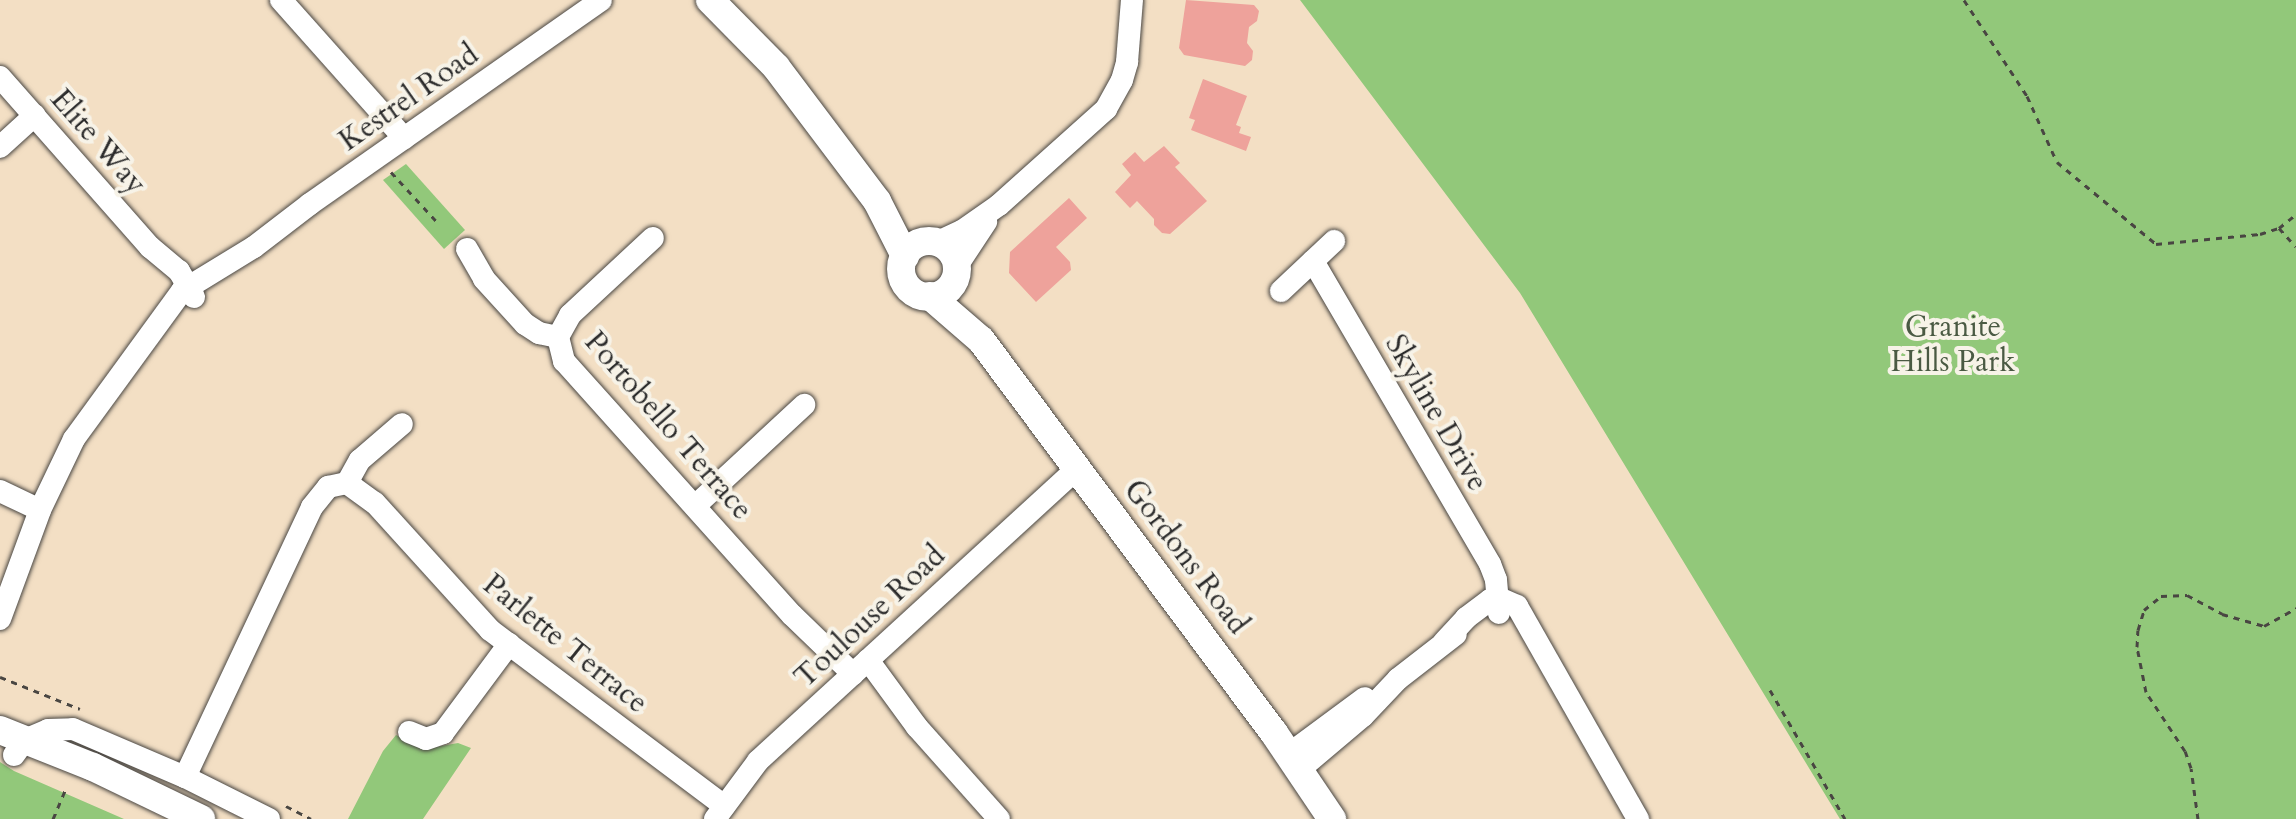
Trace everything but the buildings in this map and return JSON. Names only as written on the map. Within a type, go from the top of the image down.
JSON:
[{"type":"street","points":[[281,0],[404,138]]},
{"type":"street","name":"Kestrel Road","points":[[0,619],[40,510],[74,439],[139,351],[189,291],[601,0]]},
{"type":"street","points":[[710,0],[762,49],[877,201],[922,247],[951,251],[956,272]]},
{"type":"street","points":[[999,205],[946,291],[930,296],[908,286],[902,272],[922,247],[962,231],[999,205],[1052,156],[1110,84],[1131,0]]},
{"type":"street","name":"Elite Way","points":[[0,77],[189,291]]},
{"type":"street","points":[[0,147],[35,115]]},
{"type":"street","points":[[558,337],[570,315],[653,238]]},
{"type":"street","points":[[1281,291],[1334,241]]},
{"type":"street","name":"Portobello Terrace","points":[[467,249],[477,270],[525,324],[539,333],[558,337],[564,361],[792,615],[917,727],[999,819]]},
{"type":"street","name":"Skyline Drive","points":[[1313,261],[1490,564],[1499,606]]},
{"type":"street","name":"Gordons Road","points":[[956,272],[981,340]]},
{"type":"street","name":"Gordons Road","points":[[930,296],[981,340],[1294,761],[1332,819]]},
{"type":"street","points":[[695,506],[804,405]]},
{"type":"street","points":[[185,777],[312,507],[328,487],[347,483],[360,460],[402,424]]},
{"type":"street","name":"Toulouse Road","points":[[719,813],[758,761],[1077,469]]},
{"type":"street","name":"Parlette Terrace","points":[[347,483],[375,503],[478,618],[719,813]]},
{"type":"street","points":[[0,491],[40,510]]},
{"type":"street","points":[[1294,761],[1363,716],[1398,679],[1444,642],[1499,606],[1548,664],[1638,819]]},
{"type":"street","points":[[409,732],[426,739],[443,733],[509,644]]},
{"type":"street","points":[[10,744],[48,730],[73,729],[185,777],[269,819]]},
{"type":"street","points":[[10,744],[184,819]]},
{"type":"street","points":[[10,744],[138,787],[201,819]]},
{"type":"path","points":[[1964,0],[2027,96],[2057,162],[2156,244],[2260,234],[2279,228],[2296,214]]},
{"type":"path","points":[[391,172],[438,223]]},
{"type":"path","points":[[2279,228],[2296,247]]},
{"type":"path","points":[[2198,819],[2191,768],[2185,751],[2153,706],[2141,673],[2138,630],[2144,610],[2161,596],[2187,595],[2222,614],[2264,626],[2296,608]]},
{"type":"path","points":[[1770,690],[1845,819]]},
{"type":"path","points":[[53,819],[66,788]]},
{"type":"green space","name":"Granite Hills Park","points":[[1300,0],[2296,0],[2296,819],[1840,819],[1520,293]]},
{"type":"green space","points":[[406,164],[465,230],[444,249],[383,180]]},
{"type":"green space","points":[[396,735],[424,749],[458,743],[471,748],[423,819],[348,819],[383,751]]},
{"type":"green space","points":[[0,762],[14,771],[124,819],[0,819]]}]
